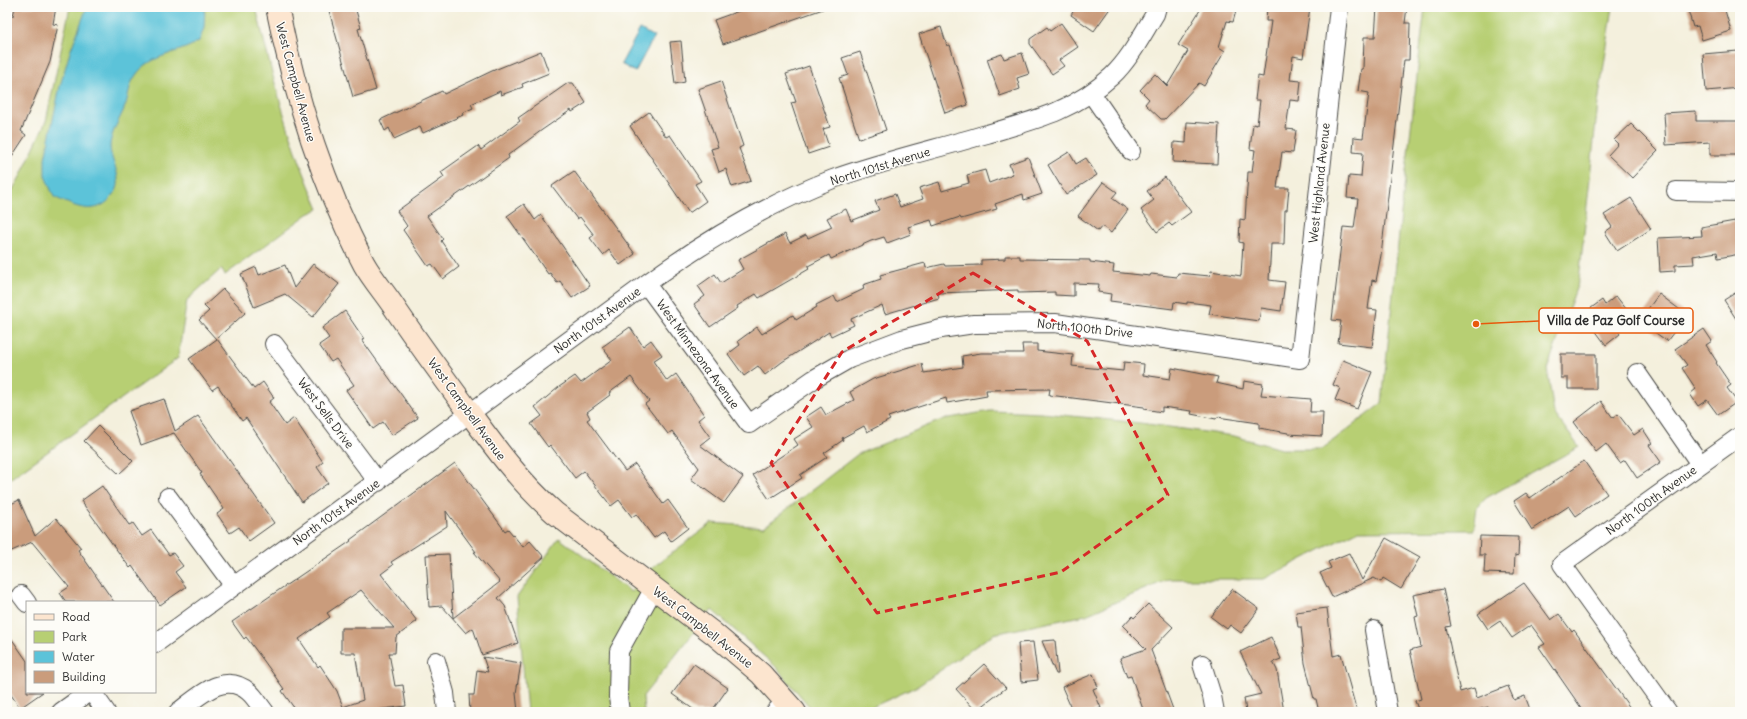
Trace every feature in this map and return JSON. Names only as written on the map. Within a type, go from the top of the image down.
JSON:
[{"type":"street","name":"West Campbell Avenue","points":[[277,7],[300,107],[323,171],[365,265],[470,414],[510,468],[538,498],[745,659],[786,709]]},
{"type":"street","name":"North 101st Avenue","points":[[156,643],[378,482],[646,284],[724,231],[792,196],[835,179],[1052,114],[1074,104],[1091,93],[1113,75],[1128,57],[1155,14],[1157,7]]},
{"type":"street","name":"West Highland Avenue","points":[[1300,359],[1339,7]]},
{"type":"street","points":[[1091,93],[1131,151]]},
{"type":"street","points":[[1676,191],[1740,192]]},
{"type":"street","name":"West Minnezona Avenue","points":[[646,284],[749,424]]},
{"type":"street","name":"North 100th Drive","points":[[749,424],[814,379],[849,359],[902,339],[941,329],[974,324],[1055,323],[1300,359]]},
{"type":"street","name":"West Sells Drive","points":[[274,344],[378,482]]},
{"type":"street","points":[[1638,373],[1700,464]]},
{"type":"street","name":"North 100th Avenue","points":[[1668,712],[1562,564],[1740,436]]},
{"type":"street","points":[[168,497],[234,586]]},
{"type":"street","points":[[620,712],[618,696],[620,651],[654,588]]},
{"type":"street","points":[[1374,630],[1388,712]]},
{"type":"street","points":[[436,661],[445,693],[447,712]]},
{"type":"street","points":[[1202,664],[1215,712]]},
{"type":"street","points":[[178,712],[213,687],[232,683],[249,692],[265,712]]},
{"type":"street","points":[[61,712],[88,693]]},
{"type":"street","points":[[93,693],[106,712]]},
{"type":"highlighted area","points":[[973,273],[1087,341],[1168,495],[1061,572],[877,613],[771,463],[842,352]]},
{"type":"green space","points":[[70,7],[256,7],[283,110],[299,160],[319,209],[308,214],[225,275],[221,269],[187,300],[178,358],[7,481],[7,200],[21,175],[46,121]]},
{"type":"green space","points":[[1425,7],[1613,7],[1598,103],[1579,280],[1547,369],[1554,413],[1579,447],[1486,498],[1477,508],[1474,530],[1357,531],[1264,579],[1169,579],[1086,615],[993,634],[918,686],[861,712],[814,712],[775,666],[712,610],[643,696],[644,712],[527,712],[517,597],[559,538],[631,592],[653,567],[712,523],[764,527],[858,454],[944,419],[990,411],[1043,413],[1140,423],[1234,436],[1281,449],[1322,449],[1382,403],[1401,214]]},
{"type":"water","points":[[87,7],[205,7],[204,28],[199,41],[183,49],[157,58],[142,68],[133,79],[126,105],[114,131],[110,146],[118,177],[117,188],[104,204],[91,208],[84,208],[69,204],[54,197],[45,176],[45,158],[60,86],[70,52]]},
{"type":"water","points":[[640,29],[654,37],[635,72],[621,64]]},
{"type":"building","points":[[15,7],[56,7],[53,24],[58,25],[50,62],[21,131],[26,135],[7,164],[7,29],[10,15],[13,16]]},
{"type":"building","points":[[328,7],[355,7],[361,28],[358,29],[376,90],[353,97]]},
{"type":"building","points":[[750,7],[822,7],[823,9],[723,44],[714,20]]},
{"type":"building","points":[[1076,7],[1111,7],[1094,31],[1071,15]]},
{"type":"building","points":[[1202,7],[1237,7],[1233,22],[1227,21],[1219,47],[1225,51],[1204,86],[1199,83],[1165,119],[1161,119],[1145,104],[1149,99],[1140,90],[1155,74],[1167,86],[1188,51],[1178,45]]},
{"type":"building","points":[[1267,7],[1310,7],[1303,58],[1293,56],[1290,80],[1301,81],[1299,101],[1290,100],[1286,129],[1296,130],[1293,153],[1282,152],[1277,188],[1289,188],[1287,210],[1285,210],[1284,244],[1271,244],[1269,280],[1285,282],[1281,311],[1261,308],[1259,321],[1209,314],[1211,305],[1174,302],[1173,309],[1110,301],[1111,294],[1098,292],[1099,284],[1074,283],[1074,296],[1055,295],[1055,292],[1018,293],[1018,290],[938,293],[939,298],[885,314],[882,305],[851,319],[854,325],[831,336],[829,332],[782,362],[765,375],[758,366],[744,376],[728,354],[740,345],[738,341],[757,327],[762,334],[793,315],[796,320],[817,307],[816,305],[834,296],[837,302],[864,289],[863,285],[881,279],[880,275],[925,263],[926,268],[944,264],[945,266],[981,265],[981,260],[1005,259],[1005,256],[1020,256],[1020,259],[1090,260],[1090,262],[1114,265],[1113,272],[1150,276],[1151,274],[1177,277],[1178,273],[1210,276],[1211,271],[1241,276],[1243,243],[1239,242],[1240,219],[1245,220],[1248,172],[1252,172],[1255,150],[1250,149],[1253,124],[1257,125],[1260,100],[1255,100],[1258,76],[1263,77],[1271,21],[1266,21]]},
{"type":"building","points":[[1377,7],[1407,7],[1405,23],[1410,23],[1409,60],[1404,60],[1381,255],[1376,281],[1372,280],[1368,309],[1377,310],[1372,347],[1338,343],[1341,321],[1332,320],[1343,227],[1354,228],[1358,199],[1347,198],[1349,176],[1361,177],[1363,153],[1353,152],[1354,137],[1363,138],[1369,93],[1358,91],[1361,69],[1363,69],[1364,37],[1375,37]]},
{"type":"building","points":[[1687,7],[1724,7],[1731,31],[1702,40],[1698,26],[1693,27]]},
{"type":"building","points":[[1061,23],[1078,47],[1059,60],[1064,66],[1052,74],[1030,44],[1030,39],[1047,27],[1050,31]]},
{"type":"building","points":[[941,27],[947,46],[950,45],[968,105],[945,113],[919,34]]},
{"type":"building","points":[[681,41],[685,82],[675,84],[670,42]]},
{"type":"building","points":[[541,51],[549,73],[522,84],[523,87],[501,95],[500,91],[471,104],[473,108],[462,113],[463,115],[423,133],[420,127],[394,139],[389,128],[385,131],[380,120],[442,91],[444,94],[492,71]]},
{"type":"building","points":[[1738,51],[1740,88],[1706,91],[1703,54]]},
{"type":"building","points":[[860,52],[886,130],[859,139],[839,78],[848,75],[842,58]]},
{"type":"building","points":[[1022,53],[1029,74],[1017,78],[1020,89],[1000,96],[987,59],[1002,54],[1004,59]]},
{"type":"building","points":[[809,66],[830,127],[823,129],[829,147],[808,154],[791,103],[796,102],[786,74]]},
{"type":"building","points":[[721,81],[743,146],[739,148],[751,181],[732,187],[726,169],[719,172],[711,149],[718,147],[698,89]]},
{"type":"building","points":[[568,83],[573,83],[586,103],[572,112],[571,110],[542,130],[508,155],[509,158],[427,216],[443,239],[441,241],[459,267],[443,279],[432,264],[428,266],[403,230],[407,226],[397,211],[444,177],[441,172],[478,146],[481,150],[520,121],[518,118]]},
{"type":"building","points":[[1696,111],[1696,121],[1740,121],[1740,155],[1710,155],[1710,142],[1666,145],[1664,113]]},
{"type":"building","points":[[649,112],[666,137],[670,135],[701,181],[695,184],[706,201],[689,213],[630,126]]},
{"type":"building","points":[[1187,122],[1219,124],[1217,164],[1173,162],[1174,142],[1186,143]]},
{"type":"building","points":[[1631,124],[1658,151],[1632,178],[1608,155],[1618,144],[1614,140]]},
{"type":"building","points":[[1069,152],[1076,164],[1086,158],[1097,175],[1066,195],[1048,165]]},
{"type":"building","points":[[1028,157],[1042,194],[1024,200],[1023,194],[995,204],[997,209],[961,219],[960,217],[933,226],[931,220],[908,227],[911,234],[887,243],[884,237],[871,241],[831,259],[829,255],[808,266],[809,269],[759,298],[756,294],[737,306],[738,308],[710,327],[694,304],[705,296],[698,286],[715,274],[721,283],[743,269],[738,260],[785,234],[790,243],[806,235],[808,238],[832,227],[827,218],[846,209],[851,221],[879,210],[875,201],[895,194],[900,207],[923,199],[919,188],[939,182],[942,191],[969,183],[967,175],[985,170],[989,183],[1013,174],[1009,164]]},
{"type":"building","points":[[574,171],[635,254],[620,265],[609,250],[603,255],[590,238],[594,235],[580,217],[577,219],[552,186]]},
{"type":"building","points":[[1165,177],[1191,212],[1172,226],[1169,223],[1157,232],[1141,210],[1154,200],[1147,191]]},
{"type":"building","points":[[1103,182],[1117,192],[1112,198],[1128,210],[1111,233],[1102,226],[1098,231],[1078,216]]},
{"type":"building","points":[[1631,198],[1651,229],[1617,251],[1605,232],[1612,227],[1604,215]]},
{"type":"building","points":[[524,204],[535,220],[541,215],[590,286],[572,298],[560,281],[557,283],[550,273],[548,274],[507,216]]},
{"type":"building","points":[[1735,221],[1740,254],[1718,258],[1717,252],[1693,256],[1694,264],[1675,265],[1675,271],[1660,272],[1658,238],[1702,236],[1701,227]]},
{"type":"building","points":[[313,264],[339,284],[313,317],[285,294],[254,307],[241,274],[256,267],[259,275],[285,265],[294,288]]},
{"type":"building","points":[[223,289],[245,313],[216,339],[199,320],[209,311],[204,306]]},
{"type":"building","points":[[1740,290],[1740,325],[1724,300]]},
{"type":"building","points":[[1659,294],[1687,315],[1667,341],[1639,321]]},
{"type":"building","points":[[1616,296],[1634,319],[1618,331],[1620,334],[1606,345],[1583,314],[1602,300],[1605,305]]},
{"type":"building","points":[[345,311],[364,339],[362,340],[418,418],[392,435],[383,422],[373,429],[346,390],[354,385],[336,359],[331,362],[319,345],[329,338],[322,328]]},
{"type":"building","points":[[630,327],[643,346],[651,340],[662,355],[653,361],[667,381],[676,374],[704,415],[698,420],[710,437],[700,445],[743,477],[724,503],[691,479],[699,468],[672,431],[668,434],[645,404],[649,401],[631,377],[587,412],[590,418],[587,420],[625,471],[635,464],[663,504],[668,500],[688,528],[671,541],[664,531],[654,538],[636,514],[632,517],[619,500],[611,506],[584,471],[575,478],[550,445],[548,447],[531,424],[542,416],[535,407],[559,387],[575,376],[581,383],[612,360],[602,347]]},
{"type":"building","points":[[1704,329],[1712,341],[1706,345],[1731,385],[1727,388],[1737,402],[1718,415],[1707,400],[1698,406],[1690,394],[1696,389],[1682,368],[1687,365],[1675,349]]},
{"type":"building","points":[[217,339],[254,389],[263,382],[274,398],[269,402],[285,425],[294,418],[323,462],[317,467],[328,483],[302,502],[246,418],[242,421],[218,386],[212,390],[189,359]]},
{"type":"building","points":[[1022,344],[1037,344],[1037,351],[1073,355],[1072,366],[1123,371],[1124,362],[1144,364],[1143,375],[1170,379],[1172,368],[1218,377],[1216,383],[1243,389],[1244,381],[1263,384],[1261,395],[1311,399],[1310,412],[1323,412],[1322,436],[1288,434],[1259,428],[1259,423],[1217,417],[1216,419],[1191,414],[1192,411],[1162,407],[1162,412],[1144,409],[1144,407],[1049,395],[1050,389],[986,390],[987,396],[947,403],[946,398],[888,417],[890,420],[867,432],[864,426],[842,438],[843,440],[824,453],[827,457],[800,475],[802,478],[769,499],[753,475],[798,445],[794,439],[813,427],[806,417],[821,407],[826,415],[854,400],[850,392],[873,379],[922,364],[924,373],[963,367],[962,356],[981,353],[1023,353]]},
{"type":"building","points":[[1561,354],[1596,354],[1596,389],[1568,389],[1568,378],[1561,378]]},
{"type":"building","points":[[1343,360],[1372,372],[1357,409],[1335,400],[1340,388],[1333,385]]},
{"type":"building","points":[[164,399],[175,431],[198,416],[274,523],[249,541],[239,527],[230,533],[217,514],[224,509],[200,474],[202,473],[174,433],[141,445],[129,411]]},
{"type":"building","points":[[1601,401],[1613,418],[1618,414],[1634,435],[1643,429],[1652,443],[1649,445],[1661,462],[1637,478],[1625,460],[1620,463],[1606,444],[1596,452],[1574,422]]},
{"type":"building","points":[[98,426],[133,461],[119,474],[84,441]]},
{"type":"building","points":[[1584,461],[1607,494],[1576,516],[1569,506],[1532,530],[1514,501],[1526,493],[1530,498]]},
{"type":"building","points":[[455,463],[505,531],[508,529],[523,547],[530,541],[544,557],[498,598],[505,606],[518,643],[482,655],[473,628],[466,633],[442,606],[429,607],[426,555],[449,554],[453,618],[500,582],[474,552],[476,552],[446,511],[447,526],[391,562],[393,565],[381,574],[417,621],[396,637],[395,653],[389,653],[395,686],[403,685],[406,706],[360,712],[297,712],[282,691],[284,689],[264,661],[246,637],[244,639],[232,622],[351,541],[350,540]],"holes":[[[361,590],[394,628],[341,628],[341,653],[355,653],[363,700],[343,707],[337,691],[320,665],[318,667],[299,639],[330,617],[327,613]]]},
{"type":"building","points":[[102,486],[129,525],[133,523],[142,536],[151,530],[169,555],[173,553],[183,566],[175,572],[186,587],[160,605],[132,566],[130,568],[81,501]]},
{"type":"building","points":[[19,500],[35,536],[56,518],[81,548],[78,550],[113,601],[65,601],[60,593],[69,587],[32,542],[7,553],[7,506]]},
{"type":"building","points":[[1480,536],[1519,537],[1518,556],[1515,555],[1514,574],[1484,573],[1485,555],[1479,555]]},
{"type":"building","points":[[1386,538],[1420,557],[1401,589],[1383,578],[1381,582],[1374,578],[1332,597],[1320,573],[1331,568],[1328,562],[1349,553],[1362,580]]},
{"type":"building","points":[[1524,583],[1551,620],[1559,614],[1572,632],[1574,630],[1633,712],[1584,712],[1539,647],[1545,644],[1531,625],[1512,638],[1500,621],[1488,629],[1478,614]]},
{"type":"building","points":[[1232,589],[1259,609],[1241,633],[1230,625],[1227,629],[1211,617]]},
{"type":"building","points":[[1443,589],[1451,626],[1446,627],[1460,692],[1474,688],[1477,698],[1508,686],[1514,700],[1525,696],[1531,712],[1485,712],[1489,709],[1488,707],[1470,712],[1419,712],[1415,701],[1421,699],[1410,650],[1421,647],[1415,617],[1418,616],[1413,595]]},
{"type":"building","points":[[1148,604],[1173,627],[1151,650],[1174,712],[1144,712],[1131,676],[1127,677],[1120,658],[1146,649],[1123,626],[1132,616],[1134,618]]},
{"type":"building","points":[[1327,608],[1333,656],[1341,654],[1357,712],[1319,712],[1316,699],[1314,699],[1305,663],[1301,627],[1298,627],[1296,612]]},
{"type":"building","points":[[7,632],[26,660],[26,693],[42,693],[20,708],[7,689]]},
{"type":"building","points":[[1271,637],[1281,659],[1273,662],[1277,670],[1284,712],[1246,712],[1244,698],[1261,694],[1240,652]]},
{"type":"building","points":[[1055,640],[1058,674],[1056,674],[1042,641]]},
{"type":"building","points":[[1033,642],[1038,680],[1021,682],[1018,643]]},
{"type":"building","points":[[483,657],[521,663],[516,693],[518,712],[470,712],[469,695],[474,695],[477,670],[488,672]]},
{"type":"building","points":[[694,664],[728,688],[711,712],[697,712],[672,694]]},
{"type":"building","points":[[984,664],[1006,688],[976,711],[956,689]]},
{"type":"building","points":[[1093,674],[1098,687],[1093,689],[1101,708],[1092,712],[1073,712],[1062,687]]},
{"type":"place","name":"Villa de Paz Golf Course","points":[[1476,324]]}]
